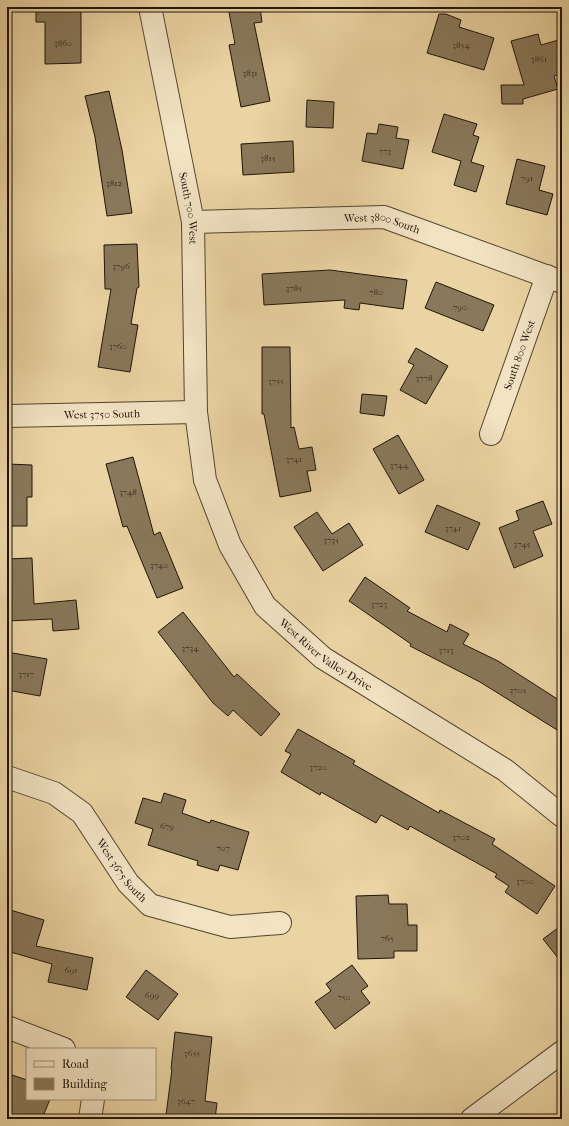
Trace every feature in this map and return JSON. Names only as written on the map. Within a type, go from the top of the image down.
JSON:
[{"type":"street","name":"South 700 West","points":[[150,7],[193,222],[196,412]]},
{"type":"street","name":"West 3800 South","points":[[193,222],[384,216],[555,279]]},
{"type":"street","name":"South 800 West","points":[[491,434],[555,279]]},
{"type":"street","name":"West 3750 South","points":[[7,416],[196,412]]},
{"type":"street","name":"West River Valley Drive","points":[[196,412],[205,480],[230,545],[265,606],[323,658],[505,770],[562,816]]},
{"type":"street","name":"West 3675 South","points":[[7,777],[54,793],[82,813],[128,883],[150,905],[230,927],[280,922]]},
{"type":"street","points":[[7,1027],[61,1048]]},
{"type":"street","points":[[472,1119],[562,1052]]},
{"type":"street","points":[[90,1119],[93,1100]]},
{"type":"building","points":[[36,7],[81,7],[81,63],[45,64],[45,22],[36,22]]},
{"type":"building","points":[[228,7],[260,7],[262,22],[254,23],[270,101],[241,107],[229,45],[235,44]]},
{"type":"building","points":[[439,14],[446,14],[461,20],[459,27],[494,38],[484,70],[427,53]]},
{"type":"building","points":[[538,34],[541,45],[562,39],[562,74],[554,76],[558,89],[523,99],[523,104],[502,104],[501,85],[524,85],[511,41]]},
{"type":"building","points":[[109,91],[122,150],[132,213],[107,216],[95,137],[85,96]]},
{"type":"building","points":[[307,100],[334,102],[333,128],[306,127]]},
{"type":"building","points":[[444,114],[477,124],[473,135],[479,137],[471,162],[484,166],[476,192],[454,185],[461,161],[432,152]]},
{"type":"building","points":[[379,124],[398,127],[396,138],[409,140],[403,169],[362,161],[367,133],[377,134]]},
{"type":"building","points":[[293,141],[294,172],[243,175],[241,144]]},
{"type":"building","points":[[517,159],[545,166],[539,190],[553,194],[547,215],[506,204]]},
{"type":"building","points":[[137,244],[139,287],[137,288],[131,324],[138,325],[130,372],[98,367],[111,289],[105,289],[104,245]]},
{"type":"building","points":[[330,270],[407,280],[403,309],[360,303],[359,310],[344,308],[345,300],[264,305],[262,274]]},
{"type":"building","points":[[436,282],[494,305],[483,331],[425,308]]},
{"type":"building","points":[[262,347],[290,347],[291,428],[294,427],[299,449],[312,447],[316,470],[307,471],[311,491],[280,497],[264,414],[262,414]]},
{"type":"building","points":[[416,348],[448,366],[426,404],[400,390],[414,365],[408,362]]},
{"type":"building","points":[[362,394],[387,396],[384,416],[360,413]]},
{"type":"building","points":[[398,435],[424,480],[399,494],[373,449]]},
{"type":"building","points":[[133,457],[154,535],[160,532],[183,588],[157,598],[127,526],[123,527],[106,464]]},
{"type":"building","points":[[7,464],[32,465],[32,497],[27,497],[27,526],[7,526]]},
{"type":"building","points":[[543,501],[552,524],[533,531],[543,556],[514,568],[499,528],[519,520],[516,511]]},
{"type":"building","points":[[437,505],[480,523],[468,550],[425,532]]},
{"type":"building","points":[[317,512],[332,534],[349,523],[363,545],[323,571],[294,527]]},
{"type":"building","points":[[32,558],[34,604],[76,600],[79,629],[53,631],[52,619],[7,621],[7,559]]},
{"type":"building","points":[[365,577],[410,608],[407,611],[447,632],[450,624],[469,634],[463,644],[498,661],[562,702],[562,733],[480,682],[410,646],[411,644],[349,601]]},
{"type":"building","points":[[183,612],[234,677],[237,674],[280,714],[261,736],[233,710],[228,716],[213,703],[158,632]]},
{"type":"building","points":[[7,652],[47,659],[40,696],[7,690]]},
{"type":"building","points":[[298,729],[355,761],[353,764],[439,813],[440,810],[495,839],[492,844],[555,886],[537,914],[505,892],[509,886],[495,877],[497,874],[410,826],[408,830],[381,815],[376,823],[321,792],[320,795],[281,772],[291,754],[285,751]]},
{"type":"building","points":[[164,793],[186,800],[182,813],[210,823],[211,820],[249,832],[238,870],[220,865],[218,871],[197,865],[198,861],[148,845],[153,829],[135,823],[143,798],[161,803]]},
{"type":"building","points":[[388,895],[389,904],[407,904],[408,925],[417,925],[417,951],[394,951],[394,958],[358,959],[356,896]]},
{"type":"building","points":[[7,909],[44,920],[36,946],[93,958],[87,990],[48,982],[52,964],[7,951]]},
{"type":"building","points":[[562,925],[562,963],[543,939]]},
{"type":"building","points":[[352,965],[368,986],[361,991],[370,1003],[335,1029],[315,1002],[331,991],[326,984]]},
{"type":"building","points":[[146,970],[178,994],[158,1020],[126,997]]},
{"type":"building","points":[[175,1032],[212,1037],[205,1101],[217,1103],[215,1119],[180,1119],[181,1117],[166,1115]]},
{"type":"building","points":[[12,1075],[26,1080],[26,1100],[50,1100],[42,1119],[22,1119],[7,1113],[7,1089]]}]
